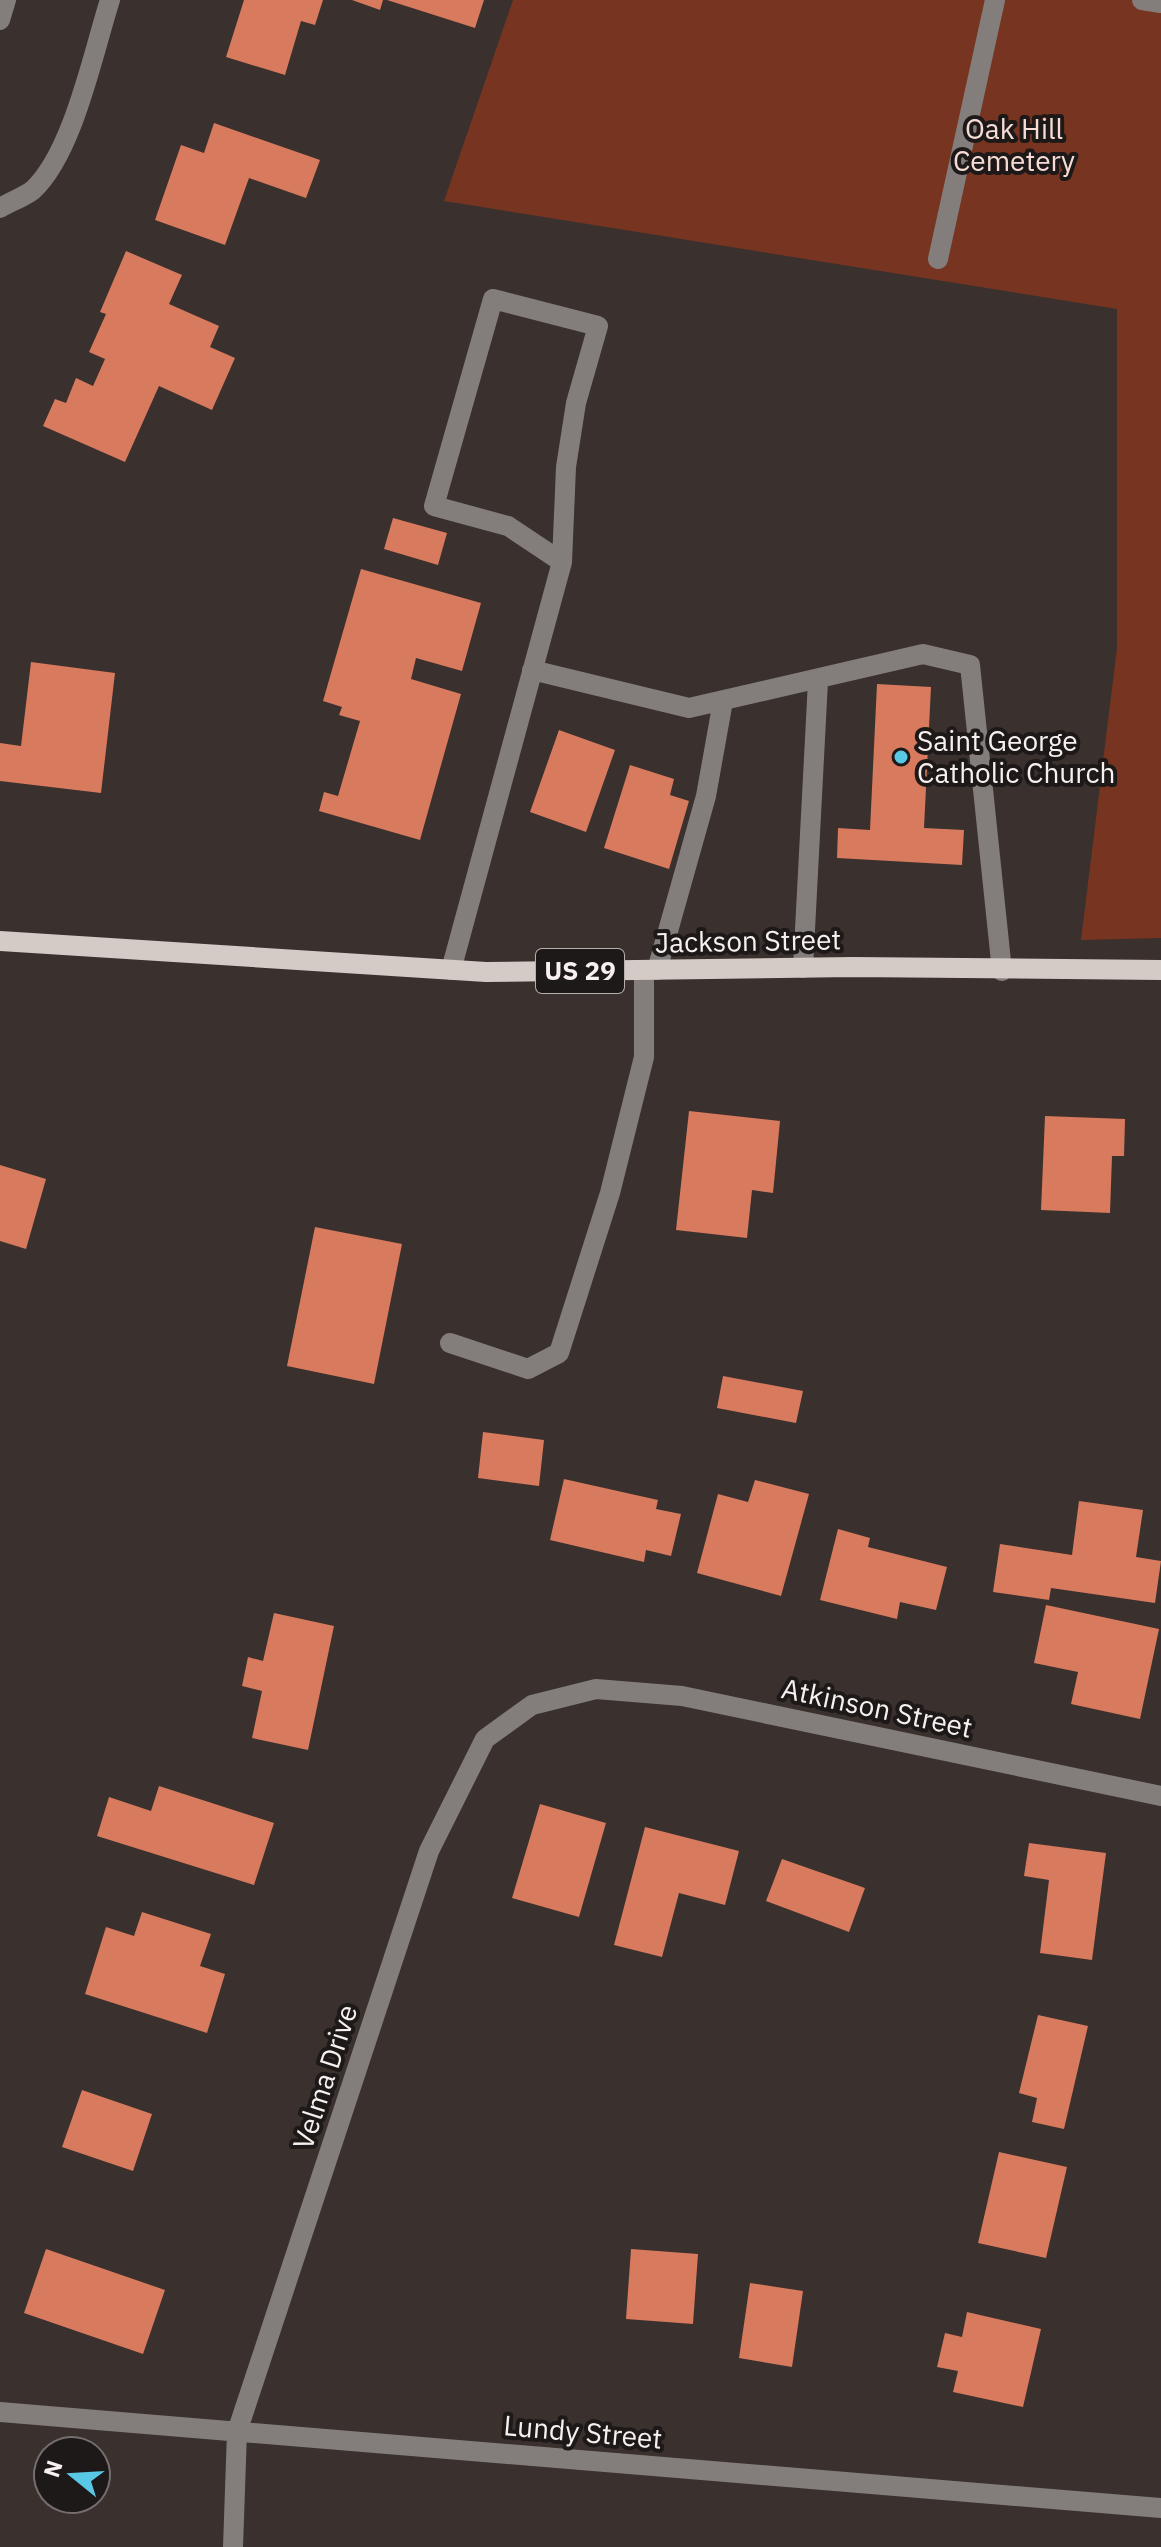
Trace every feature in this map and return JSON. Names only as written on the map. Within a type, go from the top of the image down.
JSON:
[{"type":"main road","name":"Jackson Street","points":[[0,941],[451,970],[1161,970]]},
{"type":"street","points":[[0,20],[6,0]]},
{"type":"street","points":[[0,208],[32,191],[54,164],[66,138],[110,0]]},
{"type":"street","points":[[938,259],[995,0]]},
{"type":"street","points":[[1142,0],[1161,3]]},
{"type":"street","points":[[451,970],[562,562],[570,441],[576,403],[598,326],[493,299],[434,506],[508,526],[562,562]]},
{"type":"street","points":[[532,670],[689,708],[818,681],[923,654],[970,665],[1002,971]]},
{"type":"street","points":[[803,968],[818,681]]},
{"type":"street","points":[[450,1343],[528,1369],[559,1353],[610,1193],[644,1057],[650,970],[706,796],[723,701]]},
{"type":"street","name":"Atkinson Street","points":[[579,1694],[596,1689],[682,1696],[1161,1796]]},
{"type":"street","name":"Velma Drive","points":[[233,2547],[237,2432],[429,1851],[485,1739],[532,1705],[579,1694]]},
{"type":"street","name":"Lundy Street","points":[[0,2412],[1161,2508]]},
{"type":"green space","name":"Oak Hill Cemetery","points":[[513,0],[1161,0],[1161,938],[1081,940],[1117,648],[1117,309],[444,201]]},
{"type":"building","points":[[244,0],[323,0],[315,25],[301,21],[285,75],[226,57]]},
{"type":"building","points":[[352,0],[383,0],[380,10]]},
{"type":"building","points":[[387,0],[484,0],[475,28]]},
{"type":"building","points":[[214,123],[320,160],[306,198],[249,178],[225,245],[155,220],[181,145],[204,153]]},
{"type":"building","points":[[126,251],[182,275],[169,304],[219,326],[210,347],[235,358],[212,410],[159,386],[125,462],[43,426],[55,399],[66,403],[76,378],[93,386],[105,359],[89,352],[106,314],[100,312]]},
{"type":"building","points":[[393,518],[447,533],[438,565],[384,549]]},
{"type":"building","points":[[361,569],[481,603],[462,671],[416,658],[411,679],[461,694],[420,840],[319,811],[324,792],[338,796],[360,721],[339,715],[342,707],[323,701]]},
{"type":"building","points":[[31,662],[115,673],[101,793],[0,781],[0,743],[21,746]]},
{"type":"building","name":"Saint George Catholic Church","points":[[877,684],[931,687],[924,828],[964,830],[962,865],[837,858],[838,828],[870,830]]},
{"type":"building","points":[[559,730],[615,750],[586,832],[530,812]]},
{"type":"building","points":[[630,765],[674,779],[670,795],[689,801],[669,869],[604,848]]},
{"type":"building","points":[[689,1111],[780,1121],[773,1193],[752,1190],[747,1238],[676,1230]]},
{"type":"building","points":[[1045,1116],[1125,1119],[1124,1156],[1112,1156],[1110,1213],[1041,1210]]},
{"type":"building","points":[[0,1165],[46,1179],[26,1249],[0,1241]]},
{"type":"building","points":[[315,1227],[402,1244],[374,1384],[287,1366]]},
{"type":"building","points":[[723,1376],[803,1391],[796,1423],[717,1408]]},
{"type":"building","points":[[483,1432],[544,1440],[539,1486],[478,1478]]},
{"type":"building","points":[[564,1479],[658,1500],[656,1509],[681,1514],[671,1556],[646,1550],[644,1562],[550,1540]]},
{"type":"building","points":[[755,1480],[809,1494],[781,1596],[697,1573],[718,1494],[748,1502]]},
{"type":"building","points":[[1079,1501],[1143,1510],[1136,1557],[1161,1561],[1155,1603],[1051,1588],[1049,1600],[993,1592],[1000,1544],[1072,1555]]},
{"type":"building","points":[[838,1529],[870,1538],[868,1547],[947,1567],[936,1610],[900,1602],[897,1619],[820,1600]]},
{"type":"building","points":[[1046,1605],[1159,1629],[1140,1719],[1071,1704],[1078,1672],[1034,1663]]},
{"type":"building","points":[[274,1613],[334,1626],[308,1750],[252,1738],[262,1691],[242,1686],[248,1657],[263,1661]]},
{"type":"building","points":[[159,1786],[274,1823],[254,1885],[97,1836],[109,1797],[151,1811]]},
{"type":"building","points":[[540,1804],[606,1823],[579,1917],[512,1898]]},
{"type":"building","points":[[645,1827],[739,1851],[725,1905],[679,1893],[662,1957],[614,1945]]},
{"type":"building","points":[[1029,1843],[1106,1853],[1092,1960],[1040,1953],[1049,1880],[1024,1876]]},
{"type":"building","points":[[782,1859],[865,1888],[849,1932],[766,1901]]},
{"type":"building","points":[[142,1912],[211,1934],[200,1966],[225,1974],[207,2033],[85,1994],[106,1927],[134,1936]]},
{"type":"building","points":[[1038,2015],[1088,2026],[1064,2129],[1032,2122],[1037,2098],[1019,2093]]},
{"type":"building","points":[[82,2090],[152,2114],[133,2171],[62,2147]]},
{"type":"building","points":[[999,2152],[1067,2167],[1046,2258],[978,2243]]},
{"type":"building","points":[[46,2249],[165,2290],[143,2354],[24,2313]]},
{"type":"building","points":[[631,2249],[698,2254],[693,2324],[626,2319]]},
{"type":"building","points":[[750,2283],[803,2291],[792,2367],[739,2358]]},
{"type":"building","points":[[967,2312],[1041,2329],[1023,2407],[953,2392],[958,2371],[937,2367],[945,2333],[962,2337]]},
{"type":"place","name":"Saint George Catholic Church","points":[[901,757]]}]
